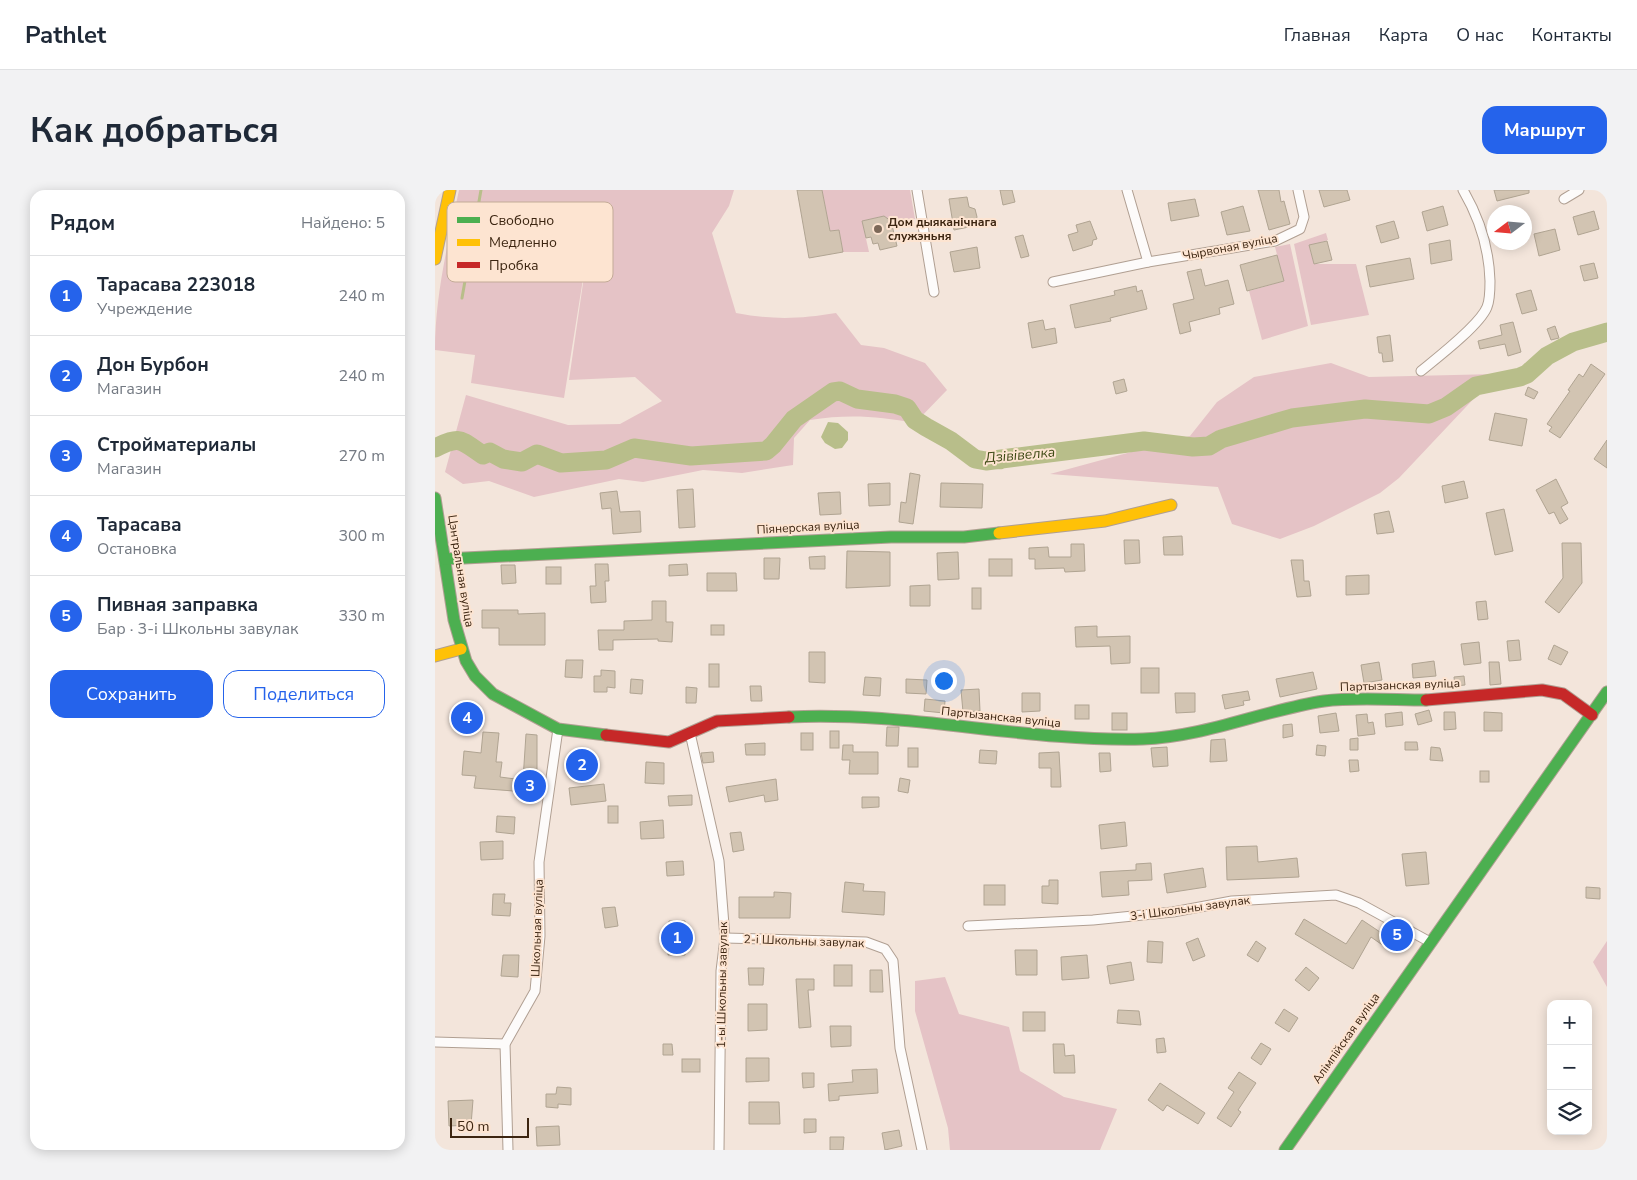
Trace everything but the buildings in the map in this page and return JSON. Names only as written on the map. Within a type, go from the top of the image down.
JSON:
[{"type":"street","points":[[917,190],[934,292]]},
{"type":"street","points":[[1127,190],[1148,262]]},
{"type":"street","name":"Чырвоная вуліца","points":[[1053,282],[1148,262],[1275,241],[1300,229],[1305,217],[1298,190]]},
{"type":"street","points":[[1421,371],[1480,319],[1487,308],[1490,286],[1487,247],[1480,222],[1463,190]]},
{"type":"street","points":[[1564,199],[1579,190]]},
{"type":"street","points":[[435,259],[447,204]]},
{"type":"street","name":"Цэнтральная вуліца","points":[[435,498],[453,620],[461,649]]},
{"type":"street","name":"Піянерская вуліца","points":[[445,559],[891,537],[963,538],[1105,521],[1171,505]]},
{"type":"street","points":[[435,656],[461,649]]},
{"type":"street","name":"Партызанская вуліца","points":[[461,649],[475,676],[488,691],[558,728],[669,742],[717,721],[829,715],[911,720],[1017,734],[1085,739],[1145,739],[1176,735],[1325,701],[1435,700],[1542,690],[1563,694],[1591,714]]},
{"type":"street","name":"Алімпійская вуліца","points":[[1285,1150],[1429,942],[1607,692]]},
{"type":"street","name":"Школьная вуліца","points":[[505,1044],[535,990],[540,936],[539,862],[558,728]]},
{"type":"street","name":"1-ы Школьны завулак","points":[[690,733],[719,861],[725,938],[721,971],[719,1150]]},
{"type":"street","name":"3-і Школьны завулак","points":[[968,926],[1093,920],[1173,912],[1232,901],[1336,895],[1359,903],[1429,942]]},
{"type":"street","name":"2-і Школьны завулак","points":[[725,938],[866,942],[885,949],[893,961],[900,1048],[922,1150]]},
{"type":"street","points":[[435,1042],[505,1044],[508,1150]]},
{"type":"shaded area","points":[[459,190],[734,190],[729,206],[712,233],[736,313],[786,318],[836,313],[861,345],[884,348],[925,363],[947,390],[915,423],[863,417],[810,420],[794,438],[793,465],[742,473],[703,470],[643,482],[619,479],[534,497],[489,481],[463,484],[445,472],[466,395],[568,425],[620,424],[662,401],[635,377],[569,380],[583,282],[613,282],[613,202],[457,202]]},
{"type":"shaded area","points":[[822,190],[910,190],[915,219],[891,221],[884,216],[862,221],[869,252],[843,252],[839,230],[830,231]]},
{"type":"shaded area","points":[[1326,233],[1328,240],[1309,246],[1314,264],[1356,264],[1369,315],[1311,325],[1294,244]]},
{"type":"shaded area","points":[[1290,244],[1308,326],[1262,340],[1249,291],[1284,281],[1275,247]]},
{"type":"shaded area","points":[[447,250],[447,282],[583,282],[564,398],[471,383],[475,355],[435,350],[440,290]]},
{"type":"shaded area","points":[[1331,363],[1369,377],[1497,374],[1399,478],[1380,493],[1314,526],[1280,539],[1232,524],[1218,487],[1050,474],[1190,436],[1217,402],[1254,377]]},
{"type":"shaded area","points":[[828,422],[838,423],[848,432],[848,440],[842,448],[835,449],[825,443],[821,437]]},
{"type":"shaded area","points":[[977,454],[991,455],[1007,464],[1003,469],[987,467],[977,462],[975,459]]},
{"type":"shaded area","points":[[1607,941],[1607,987],[1593,962]]},
{"type":"shaded area","points":[[945,977],[959,1014],[1009,1027],[1020,1071],[1064,1097],[1117,1109],[1100,1150],[950,1150],[948,1128],[915,1011],[915,981]]},
{"type":"waterway","points":[[479,202],[481,190]]},
{"type":"waterway","points":[[462,298],[465,282]]},
{"type":"waterway","name":"Дзівівелка","points":[[435,448],[450,442],[460,441],[483,455],[490,452],[503,459],[522,462],[537,454],[561,463],[606,460],[634,448],[691,456],[766,451],[794,419],[833,392],[840,391],[857,399],[895,404],[907,408],[915,420],[951,441],[975,459],[986,461],[1144,441],[1193,447],[1209,446],[1221,439],[1292,418],[1365,409],[1429,414],[1446,407],[1476,386],[1520,377],[1527,374],[1547,356],[1573,342],[1607,332]]},
{"type":"traffic: fast","points":[[435,498],[454,620],[466,661],[475,676],[493,694],[558,729],[606,735]]},
{"type":"traffic: fast","points":[[445,559],[891,537],[964,537],[999,533]]},
{"type":"traffic: fast","points":[[1285,1150],[1607,692]]},
{"type":"traffic: fast","points":[[789,717],[878,718],[1054,736],[1143,739],[1189,733],[1279,710],[1324,701],[1361,699],[1426,700]]},
{"type":"traffic: slow","points":[[447,202],[450,190]]},
{"type":"traffic: slow","points":[[435,259],[447,204]]},
{"type":"traffic: slow","points":[[999,533],[1105,521],[1171,505]]},
{"type":"traffic: slow","points":[[435,656],[461,649]]},
{"type":"traffic: jam","points":[[1426,700],[1542,690],[1563,694],[1592,715]]},
{"type":"traffic: jam","points":[[606,735],[669,742],[717,721],[789,717]]},
{"type":"place","name":"Дом дыяканічнага служэньня","points":[[878,229]]},
{"type":"place","name":"Тарасава","points":[[467,718]]},
{"type":"place","name":"Дон Бурбон","points":[[582,765]]},
{"type":"place","name":"Стройматериалы","points":[[530,786]]},
{"type":"place","name":"Пивная заправка","points":[[1397,935]]},
{"type":"place","name":"Тарасава 223018","points":[[677,938]]}]
